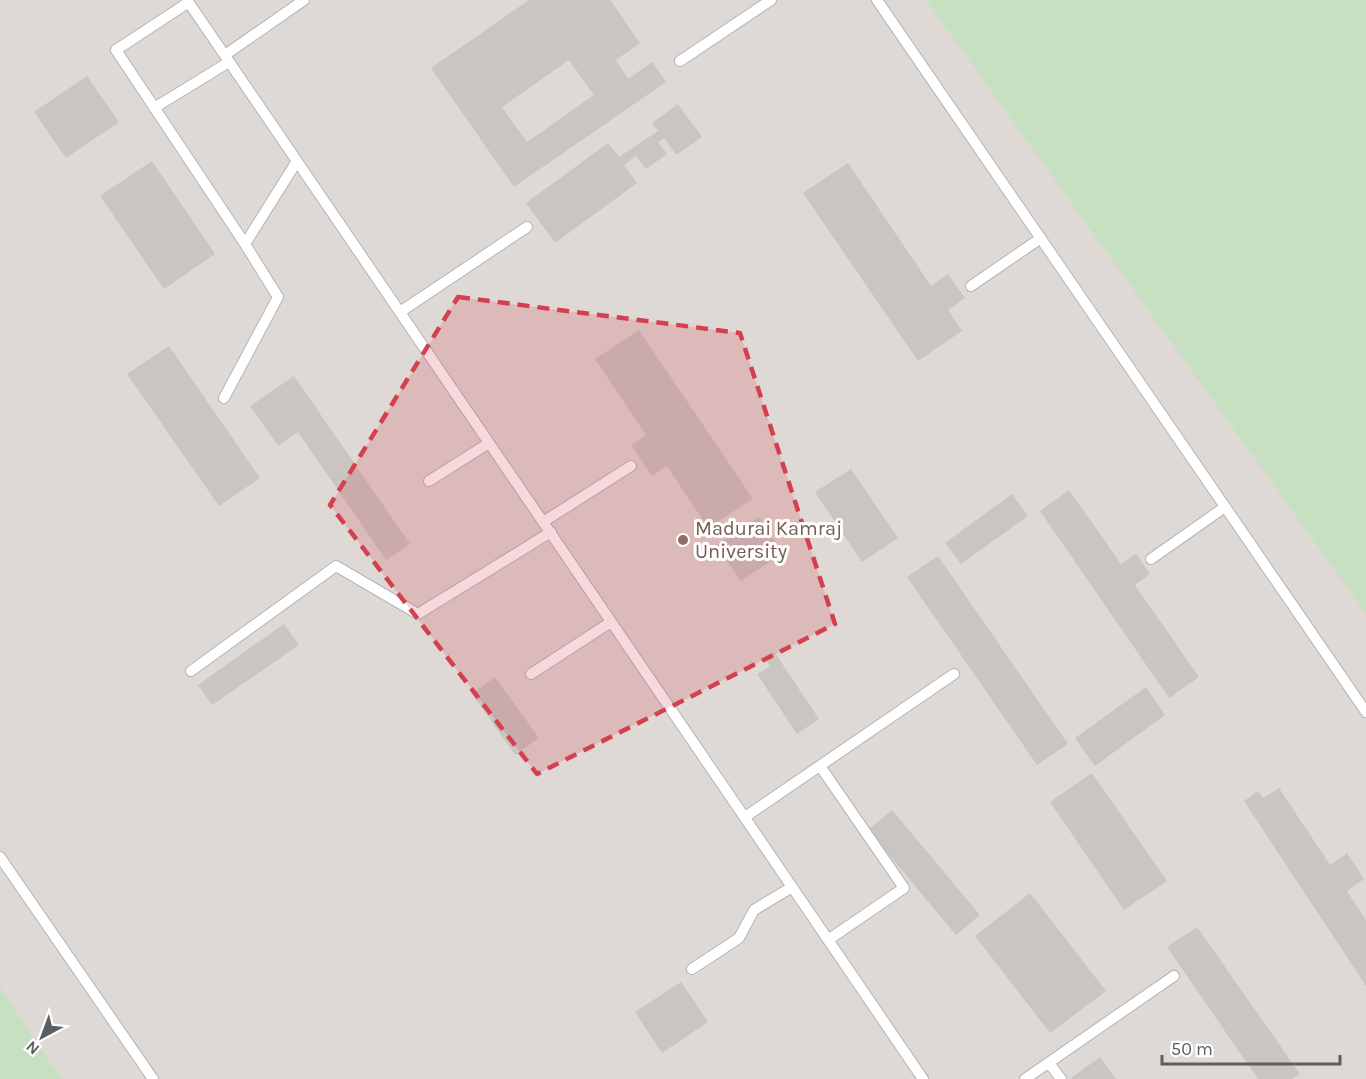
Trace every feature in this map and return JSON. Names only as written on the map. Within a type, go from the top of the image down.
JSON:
[{"type":"lane","points":[[154,108],[227,58],[304,0]]},
{"type":"lane","points":[[680,61],[771,0]]},
{"type":"lane","points":[[877,0],[1366,712]]},
{"type":"lane","points":[[224,398],[278,297],[116,50],[188,1],[923,1079]]},
{"type":"lane","points":[[245,244],[297,161]]},
{"type":"lane","points":[[400,312],[527,226]]},
{"type":"lane","points":[[971,286],[1041,238]]},
{"type":"lane","points":[[429,481],[489,443]]},
{"type":"lane","points":[[543,522],[631,466]]},
{"type":"lane","points":[[1151,559],[1225,507]]},
{"type":"lane","points":[[191,671],[336,566],[418,614],[550,532]]},
{"type":"lane","points":[[531,674],[611,622]]},
{"type":"lane","points":[[745,817],[954,674]]},
{"type":"lane","points":[[820,766],[904,888],[828,940]]},
{"type":"lane","points":[[0,857],[153,1079]]},
{"type":"lane","points":[[692,969],[739,938],[754,910],[792,887]]},
{"type":"lane","points":[[1025,1079],[1174,976]]},
{"type":"lane","points":[[1049,1063],[1061,1079]]},
{"type":"highlighted area","points":[[458,297],[740,333],[835,624],[537,774],[330,505]]},
{"type":"shaded area","name":"Madurai Kamraj University","points":[[0,0],[1366,0],[1366,1079],[0,1079]]},
{"type":"green space","points":[[926,0],[1366,0],[1366,614]]},
{"type":"green space","points":[[0,987],[61,1079],[0,1079]]},
{"type":"building","points":[[529,0],[610,0],[640,43],[616,60],[628,79],[652,62],[666,82],[514,187],[431,68]],"holes":[[[569,60],[594,95],[527,142],[502,107]]]},
{"type":"building","points":[[87,76],[119,122],[66,158],[34,112]]},
{"type":"building","points":[[678,104],[702,137],[676,155],[664,138],[658,142],[667,154],[646,169],[636,156],[624,165],[637,183],[555,243],[526,203],[608,143],[619,157],[658,131],[652,123]]},
{"type":"building","points":[[152,161],[215,254],[164,289],[100,196]]},
{"type":"building","points":[[848,163],[931,286],[948,274],[965,298],[948,310],[962,331],[918,361],[803,193]]},
{"type":"building","points":[[639,330],[753,499],[708,528],[667,466],[652,476],[631,445],[646,435],[595,359]]},
{"type":"building","points":[[169,346],[260,478],[219,506],[127,374]]},
{"type":"building","points":[[294,376],[410,544],[386,560],[298,432],[278,446],[250,406]]},
{"type":"building","points":[[851,469],[898,538],[862,562],[815,492]]},
{"type":"building","points":[[1069,490],[1121,564],[1136,554],[1150,574],[1135,585],[1199,677],[1169,698],[1040,511]]},
{"type":"building","points":[[1012,494],[1028,516],[961,564],[945,543]]},
{"type":"building","points":[[759,517],[783,553],[741,581],[716,545]]},
{"type":"building","points":[[938,556],[1068,744],[1037,765],[907,577]]},
{"type":"building","points":[[284,624],[299,645],[212,705],[198,685]]},
{"type":"building","points":[[775,653],[819,719],[797,734],[757,674],[770,666],[765,659]]},
{"type":"building","points":[[495,677],[539,738],[515,755],[472,694]]},
{"type":"building","points":[[1146,687],[1165,715],[1095,766],[1075,738]]},
{"type":"building","points":[[1092,773],[1167,881],[1124,910],[1050,802]]},
{"type":"building","points":[[1279,788],[1330,865],[1347,853],[1364,879],[1347,891],[1366,920],[1366,986],[1244,801],[1258,791],[1263,798]]},
{"type":"building","points":[[892,810],[980,915],[956,935],[868,830]]},
{"type":"building","points":[[1030,893],[1106,991],[1050,1033],[975,936]]},
{"type":"building","points":[[1197,927],[1300,1074],[1292,1079],[1258,1079],[1167,947]]},
{"type":"building","points":[[681,982],[708,1022],[662,1053],[635,1012]]},
{"type":"building","points":[[1100,1057],[1116,1079],[1071,1078]]},
{"type":"place","name":"Madurai Kamraj University","points":[[683,540]]}]
